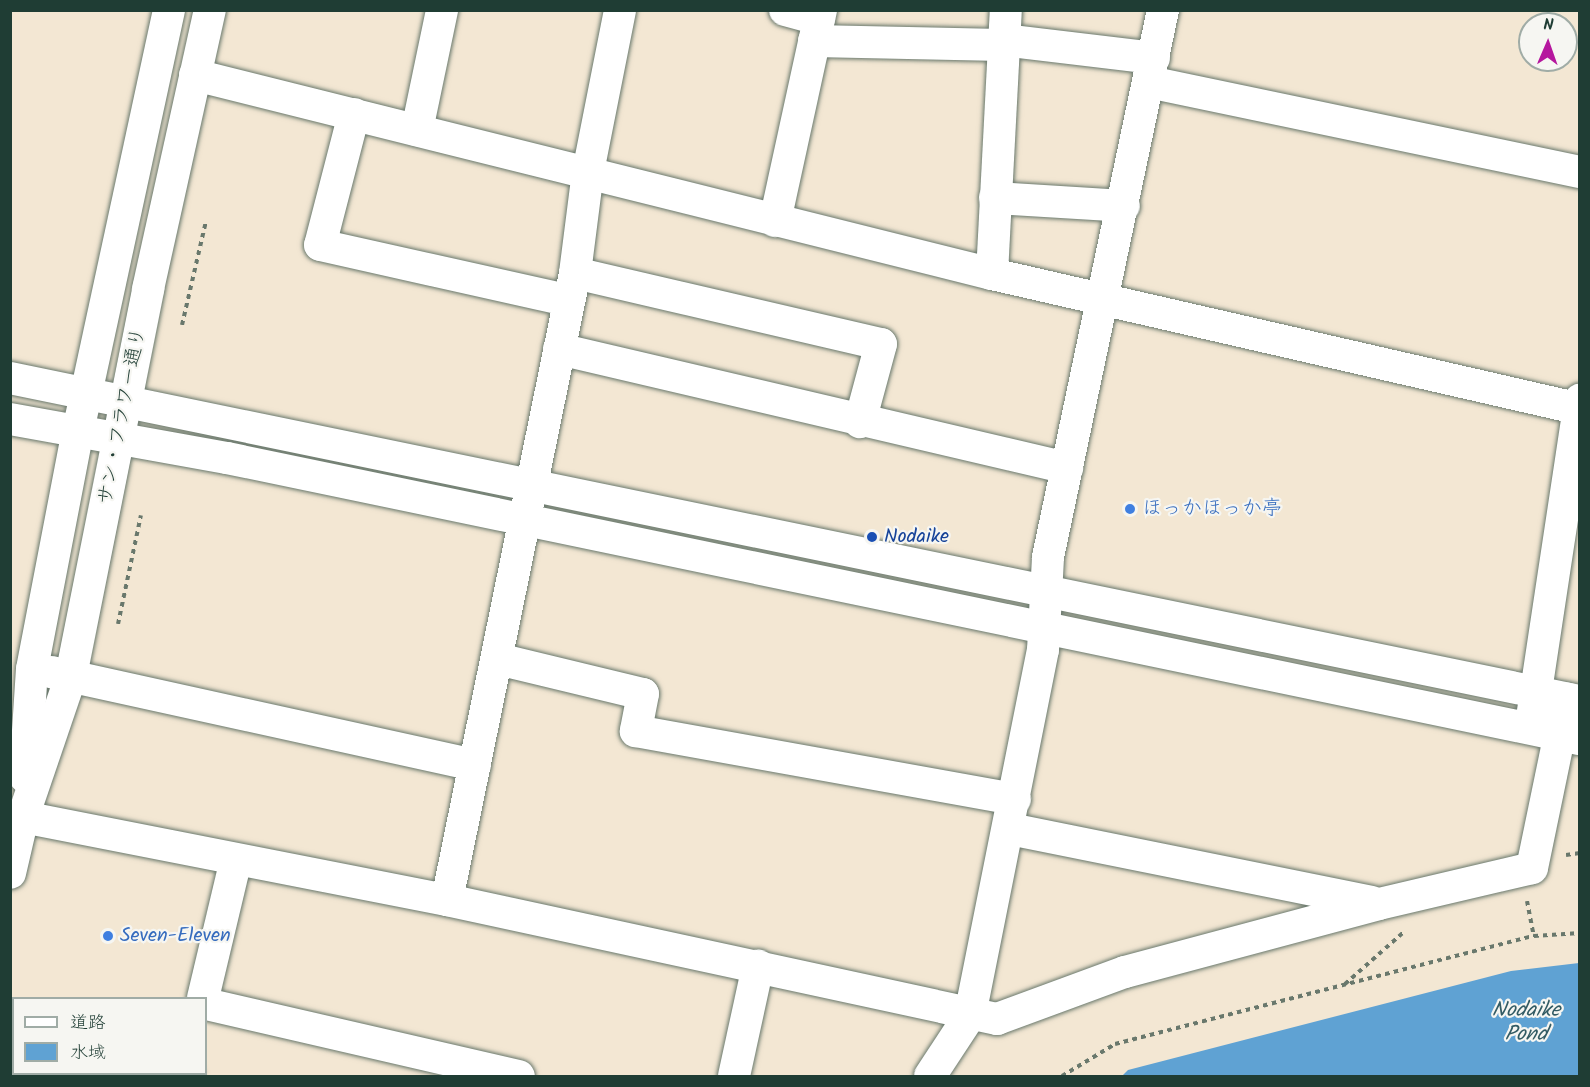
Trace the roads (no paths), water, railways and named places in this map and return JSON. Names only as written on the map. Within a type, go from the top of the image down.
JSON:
[{"type":"street","name":"サン・フラワー通り","points":[[23,817],[26,651],[78,431],[168,10]]},
{"type":"street","name":"サン・フラワー通り","points":[[10,873],[23,817],[71,676],[126,402],[210,10]]},
{"type":"street","points":[[417,130],[442,10]]},
{"type":"street","points":[[447,900],[534,483],[571,286],[588,172],[620,10]]},
{"type":"street","points":[[785,10],[818,24],[1004,32],[1151,70],[1580,172]]},
{"type":"street","points":[[930,1077],[970,1015],[1010,829],[1045,629],[1048,557],[1105,299],[1163,10]]},
{"type":"street","points":[[775,221],[818,24]]},
{"type":"street","points":[[992,274],[1004,32]]},
{"type":"street","points":[[195,75],[992,274],[1579,406],[1537,692],[1556,734]]},
{"type":"street","points":[[354,114],[320,245],[571,286],[880,344],[860,422]]},
{"type":"street","points":[[995,198],[1124,206]]},
{"type":"street","points":[[559,349],[860,422],[1067,468]]},
{"type":"street","points":[[10,378],[534,483],[1046,593],[1573,700],[1556,734],[1532,868],[1379,904],[1125,972],[997,1019],[970,1015],[758,966],[447,900],[23,817]]},
{"type":"street","points":[[10,419],[119,437],[1556,734]]},
{"type":"street","points":[[26,651],[71,676],[475,765]]},
{"type":"street","points":[[498,659],[643,694],[636,731],[1015,799]]},
{"type":"street","points":[[1010,829],[1379,904]]},
{"type":"street","points":[[202,997],[236,860]]},
{"type":"street","points":[[734,1077],[758,966]]},
{"type":"street","points":[[207,1004],[519,1077]]},
{"type":"water","name":"Nodaike Pond","points":[[1579,963],[1579,1076],[1122,1076],[1128,1070],[1511,971]]},
{"type":"place","name":"ほっかほっか亭","points":[[1130,509]]},
{"type":"place","name":"Nodaike","points":[[872,537]]},
{"type":"place","name":"Seven-Eleven","points":[[108,936]]}]
